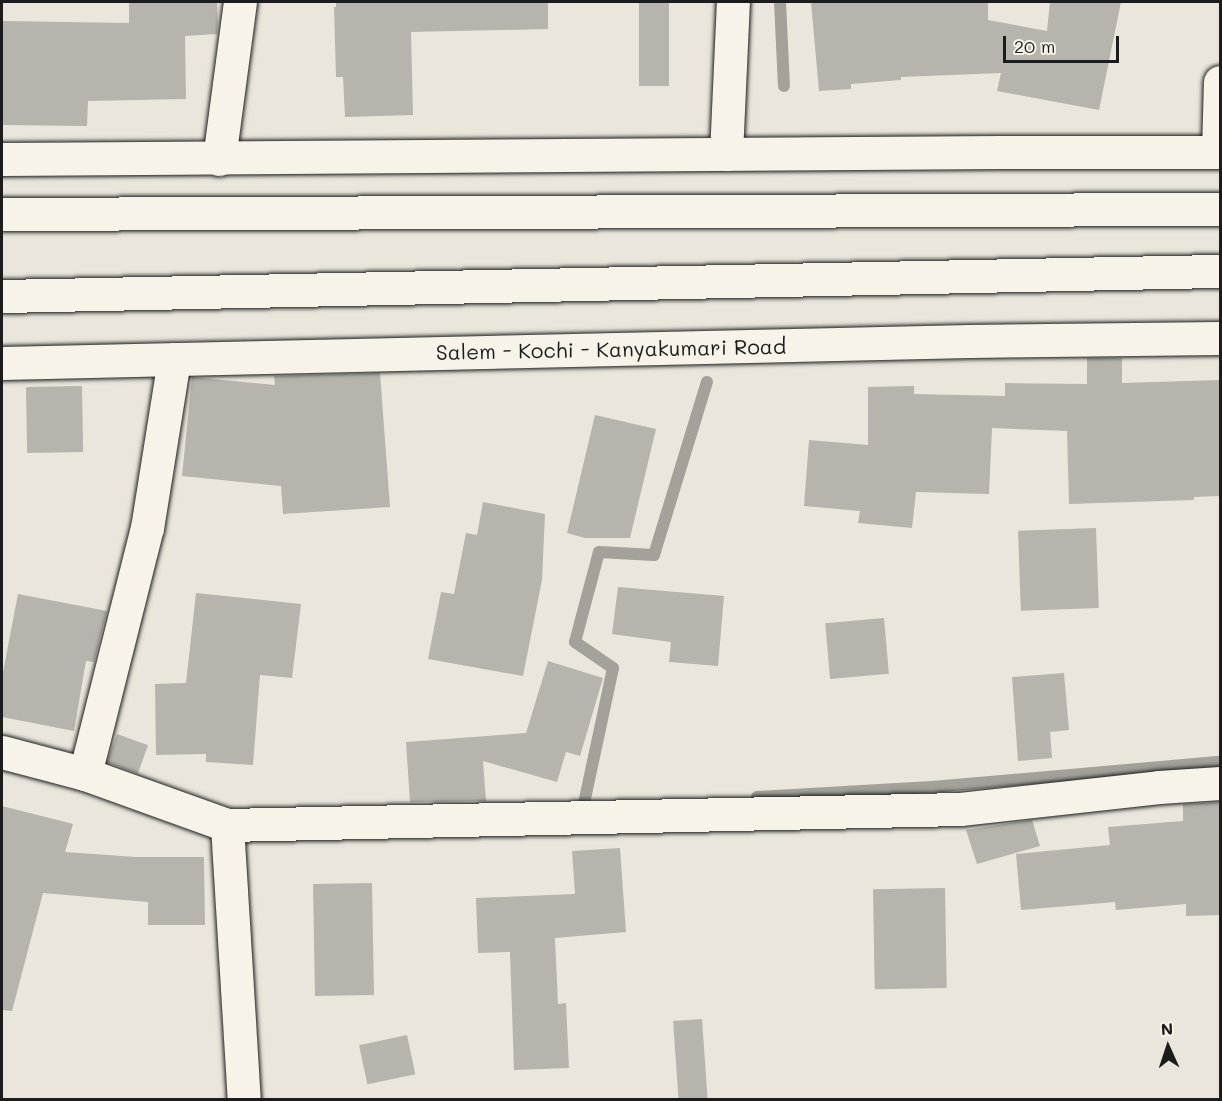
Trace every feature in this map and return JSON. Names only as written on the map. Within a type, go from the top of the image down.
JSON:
[{"type":"main road","points":[[219,159],[240,2]]},
{"type":"main road","points":[[726,154],[733,2]]},
{"type":"main road","points":[[2,159],[1219,152],[1221,82]]},
{"type":"main road","points":[[2,213],[1221,209]]},
{"type":"main road","points":[[2,296],[1221,271]]},
{"type":"main road","name":"Salem - Kochi - Kanyakumari Road","points":[[2,363],[958,341],[1221,338]]},
{"type":"main road","points":[[85,774],[147,528],[174,359]]},
{"type":"main road","points":[[2,752],[85,774],[227,825],[960,809],[1159,787],[1221,783]]},
{"type":"main road","points":[[227,825],[244,1100]]},
{"type":"building","points":[[217,2],[217,34],[185,36],[186,99],[88,101],[87,126],[2,125],[2,21],[129,23],[129,3]]},
{"type":"building","points":[[336,2],[548,2],[548,29],[411,32],[413,115],[345,117],[343,77],[336,77],[334,7],[336,7]]},
{"type":"building","points":[[639,2],[669,2],[669,86],[639,86]]},
{"type":"building","points":[[811,2],[988,2],[988,20],[1047,31],[1050,2],[1121,2],[1099,110],[997,91],[1001,73],[901,77],[901,80],[851,84],[851,89],[819,91]]},
{"type":"building","points":[[1087,358],[1122,358],[1122,383],[1221,380],[1221,496],[1194,497],[1194,500],[1069,504],[1067,431],[992,428],[989,494],[916,492],[912,528],[858,523],[860,511],[804,506],[809,440],[868,445],[868,387],[914,386],[914,394],[1005,396],[1005,383],[1087,384]]},
{"type":"building","points":[[380,373],[390,507],[283,514],[281,486],[182,476],[192,377],[275,385],[274,376]]},
{"type":"building","points":[[82,386],[83,452],[27,453],[26,387]]},
{"type":"building","points":[[595,415],[656,429],[630,538],[585,538],[567,533]]},
{"type":"building","points":[[483,502],[545,514],[542,580],[523,676],[428,659],[441,592],[454,594],[466,533],[477,535]]},
{"type":"building","points":[[1096,528],[1099,608],[1021,611],[1018,531]]},
{"type":"building","points":[[618,587],[724,596],[718,666],[669,662],[671,642],[612,634]]},
{"type":"building","points":[[196,593],[301,604],[292,678],[260,675],[253,765],[206,762],[206,754],[156,755],[155,684],[186,683]]},
{"type":"building","points":[[18,594],[107,611],[94,662],[86,661],[74,731],[2,717],[2,677]]},
{"type":"building","points":[[884,618],[889,674],[830,679],[825,623]]},
{"type":"building","points":[[548,661],[603,678],[580,756],[566,752],[557,782],[483,761],[486,801],[410,802],[406,742],[526,733]]},
{"type":"building","points":[[1064,673],[1069,730],[1050,732],[1052,758],[1018,761],[1012,677]]},
{"type":"building","points":[[117,734],[148,745],[138,773],[107,762]]},
{"type":"building","points":[[1221,802],[1221,915],[1186,916],[1186,904],[1116,910],[1115,902],[1021,910],[1016,854],[1110,845],[1108,827],[1183,821],[1183,804]]},
{"type":"building","points":[[2,806],[73,824],[65,852],[136,857],[204,857],[205,925],[148,925],[148,902],[43,893],[12,1011],[2,1010]]},
{"type":"building","points":[[1032,820],[1040,846],[977,864],[966,830]]},
{"type":"building","points":[[620,848],[626,932],[555,938],[558,1004],[566,1003],[569,1068],[514,1070],[510,952],[478,953],[476,898],[575,894],[572,851]]},
{"type":"building","points":[[372,883],[374,995],[315,996],[313,884]]},
{"type":"building","points":[[945,888],[947,988],[875,989],[873,889]]},
{"type":"building","points":[[702,1019],[708,1100],[679,1100],[673,1021]]},
{"type":"building","points":[[407,1035],[415,1074],[367,1084],[359,1045]]},
{"type":"waterway","points":[[780,2],[784,86]]},
{"type":"waterway","points":[[590,807],[583,808],[613,668],[575,642],[599,552],[654,555],[707,382]]},
{"type":"waterway","points":[[757,797],[932,787],[1220,762]]}]
